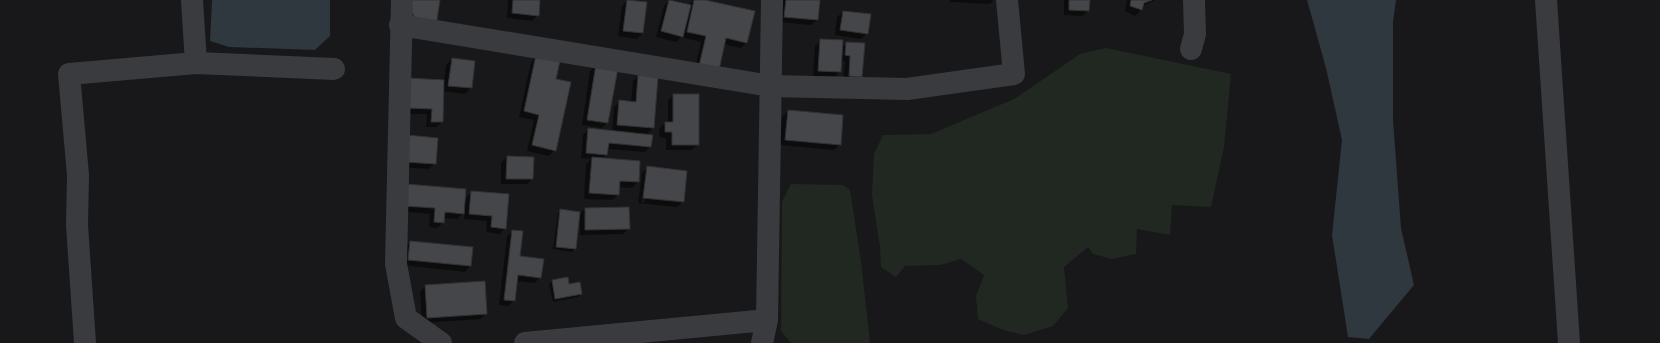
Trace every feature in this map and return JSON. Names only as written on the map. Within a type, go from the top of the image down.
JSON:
[{"type":"street","points":[[192,0],[196,62]]},
{"type":"street","points":[[402,0],[400,25],[396,264],[406,318],[441,343]]},
{"type":"street","points":[[762,343],[768,320],[772,0]]},
{"type":"street","points":[[400,25],[771,86],[907,89],[1014,74],[1007,0]]},
{"type":"street","points":[[1191,49],[1195,34],[1194,0]]},
{"type":"street","points":[[1546,0],[1570,343]]},
{"type":"street","points":[[85,343],[77,225],[78,175],[69,74],[196,62],[334,69]]},
{"type":"street","points":[[526,343],[768,320]]},
{"type":"shaded area","points":[[212,0],[330,0],[330,36],[315,50],[229,47],[210,41]]},
{"type":"shaded area","points":[[1307,0],[1396,0],[1393,22],[1393,120],[1401,228],[1414,285],[1369,339],[1348,337],[1332,235],[1342,140],[1326,68]]},
{"type":"shaded area","points":[[1106,48],[1231,74],[1224,147],[1211,207],[1172,205],[1170,235],[1137,229],[1136,254],[1112,259],[1093,254],[1088,247],[1064,267],[1068,308],[1053,326],[1024,335],[1003,330],[978,319],[976,296],[984,275],[961,259],[940,265],[905,266],[896,277],[881,267],[880,247],[872,195],[874,154],[883,135],[931,134],[1014,99],[1080,54]]},
{"type":"shaded area","points":[[791,184],[843,185],[850,190],[861,261],[870,343],[791,343],[781,331],[782,202]]},
{"type":"building","points":[[405,0],[440,0],[436,26],[414,22],[413,13],[403,11]]},
{"type":"building","points":[[513,0],[540,0],[539,16],[512,13]]},
{"type":"building","points":[[627,0],[647,2],[643,33],[623,31]]},
{"type":"building","points":[[669,0],[691,5],[683,37],[661,31]]},
{"type":"building","points":[[694,0],[705,0],[755,11],[747,43],[726,38],[719,70],[699,66],[706,36],[687,32]]},
{"type":"building","points":[[786,0],[820,0],[818,20],[784,17]]},
{"type":"building","points":[[1069,0],[1090,0],[1089,11],[1069,10]]},
{"type":"building","points":[[1131,0],[1152,0],[1144,3],[1142,10],[1130,6]]},
{"type":"building","points":[[843,11],[871,14],[868,34],[840,30]]},
{"type":"building","points":[[820,39],[843,40],[841,72],[818,71]]},
{"type":"building","points":[[846,42],[865,43],[862,77],[849,76],[850,56],[845,55]]},
{"type":"building","points":[[536,55],[560,61],[556,79],[571,82],[556,151],[532,145],[539,115],[524,111]]},
{"type":"building","points":[[452,58],[475,61],[472,88],[448,86]]},
{"type":"building","points":[[596,64],[618,68],[608,123],[587,120]]},
{"type":"building","points":[[638,75],[658,77],[654,128],[617,125],[619,100],[636,102]]},
{"type":"building","points":[[408,78],[444,80],[443,122],[431,122],[432,109],[407,108]]},
{"type":"building","points":[[673,94],[699,94],[699,145],[672,145],[672,132],[665,132],[665,122],[673,122]]},
{"type":"building","points":[[788,110],[843,115],[841,145],[785,140]]},
{"type":"building","points":[[588,128],[653,135],[651,147],[609,143],[607,155],[586,153]]},
{"type":"building","points":[[407,135],[438,138],[436,164],[405,162]]},
{"type":"building","points":[[507,156],[534,157],[533,179],[506,179]]},
{"type":"building","points":[[592,157],[640,161],[639,182],[620,181],[619,195],[589,193]]},
{"type":"building","points":[[647,166],[687,171],[684,202],[643,198]]},
{"type":"building","points":[[406,184],[466,189],[464,214],[445,212],[444,223],[434,222],[435,208],[404,206]]},
{"type":"building","points":[[471,191],[509,194],[506,229],[491,227],[492,216],[469,214]]},
{"type":"building","points":[[629,207],[630,229],[585,230],[585,208]]},
{"type":"building","points":[[560,209],[580,212],[576,249],[556,247]]},
{"type":"building","points":[[512,230],[523,231],[520,256],[544,259],[541,278],[518,275],[515,301],[504,300]]},
{"type":"building","points":[[410,241],[473,247],[471,266],[408,260]]},
{"type":"building","points":[[568,277],[569,284],[580,282],[582,294],[555,299],[552,280]]},
{"type":"building","points":[[485,281],[487,314],[427,318],[425,285]]}]
